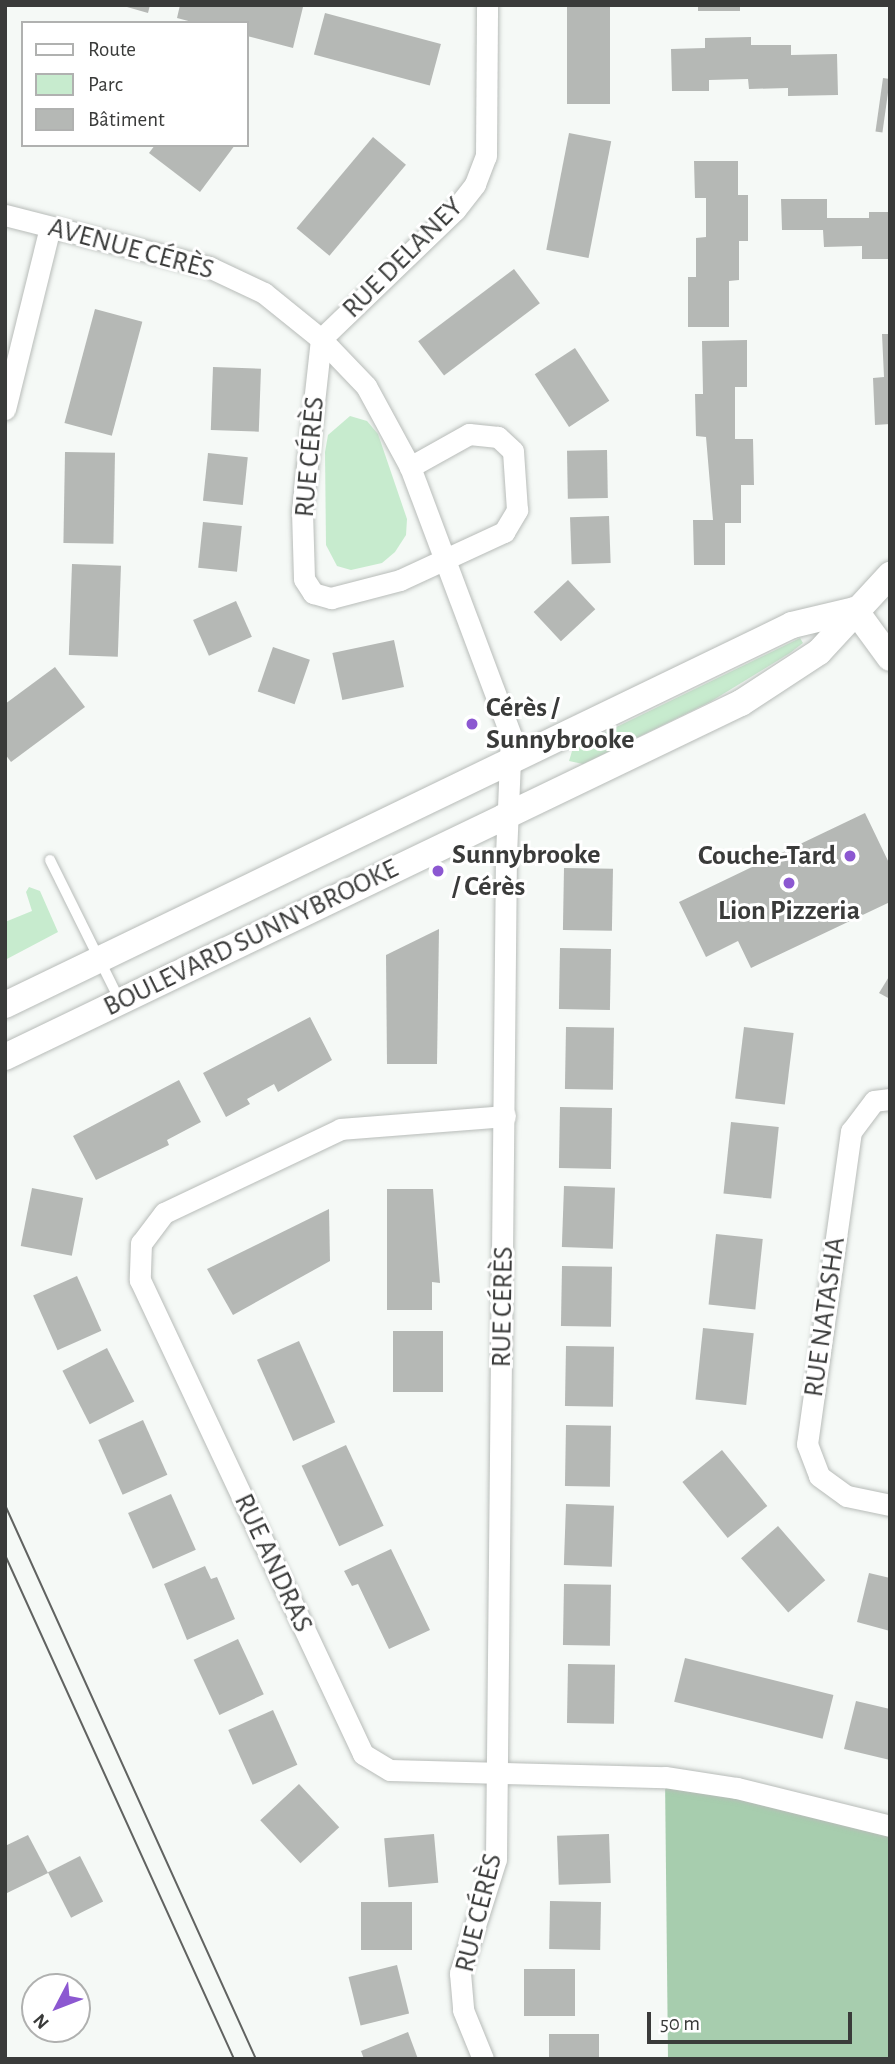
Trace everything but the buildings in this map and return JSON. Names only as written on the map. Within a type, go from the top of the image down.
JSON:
[{"type":"street","name":"RUE DELANEY","points":[[321,339],[455,210],[475,184],[486,156],[487,5]]},
{"type":"street","name":"AVENUE CÉRÈS","points":[[5,215],[209,267],[264,293],[321,339]]},
{"type":"street","points":[[5,409],[50,228]]},
{"type":"street","name":"RUE CÉRÈS","points":[[321,339],[366,386],[410,467],[442,559],[465,607],[508,726],[511,760],[496,1860],[460,1973],[463,2010],[483,2059]]},
{"type":"street","name":"RUE CÉRÈS","points":[[321,339],[302,510],[303,579],[313,593],[331,598],[400,580],[504,532],[517,510],[513,451],[498,437],[470,435],[410,467]]},
{"type":"street","name":"BOULEVARD SUNNYBROOKE","points":[[5,1057],[708,721],[766,688],[819,652],[890,575]]},
{"type":"street","points":[[855,610],[890,658]]},
{"type":"street","name":"BOULEVARD SUNNYBROOKE","points":[[5,1004],[792,625],[855,610]]},
{"type":"street","name":"RUE NATASHA","points":[[890,1098],[874,1101],[851,1132],[807,1444],[819,1476],[847,1496],[890,1505]]},
{"type":"street","name":"RUE ANDRAS","points":[[505,1116],[341,1129],[164,1213],[141,1243],[140,1280],[363,1754],[390,1770],[497,1770],[665,1777],[737,1788],[890,1826]]},
{"type":"lane","points":[[50,860],[120,1000]]},
{"type":"green space","points":[[350,416],[367,421],[378,434],[407,519],[406,535],[395,552],[382,563],[351,570],[337,566],[326,545],[325,452],[328,435]]},
{"type":"green space","points":[[800,638],[803,643],[790,653],[710,702],[583,764],[569,761],[573,748]]},
{"type":"green space","points":[[29,887],[40,891],[58,932],[5,960],[5,922],[32,911],[26,892]]},
{"type":"green space","points":[[665,1777],[890,1826],[890,2059],[668,2059]]},
{"type":"tram line","points":[[5,1505],[256,2059]]},
{"type":"tram line","points":[[5,1555],[234,2059]]},
{"type":"place","name":"Cérès / Sunnybrooke","points":[[472,724]]},
{"type":"place","name":"Couche-Tard","points":[[850,856]]},
{"type":"place","name":"Sunnybrooke / Cérès","points":[[438,871]]},
{"type":"place","name":"Lion Pizzeria","points":[[789,883]]}]
